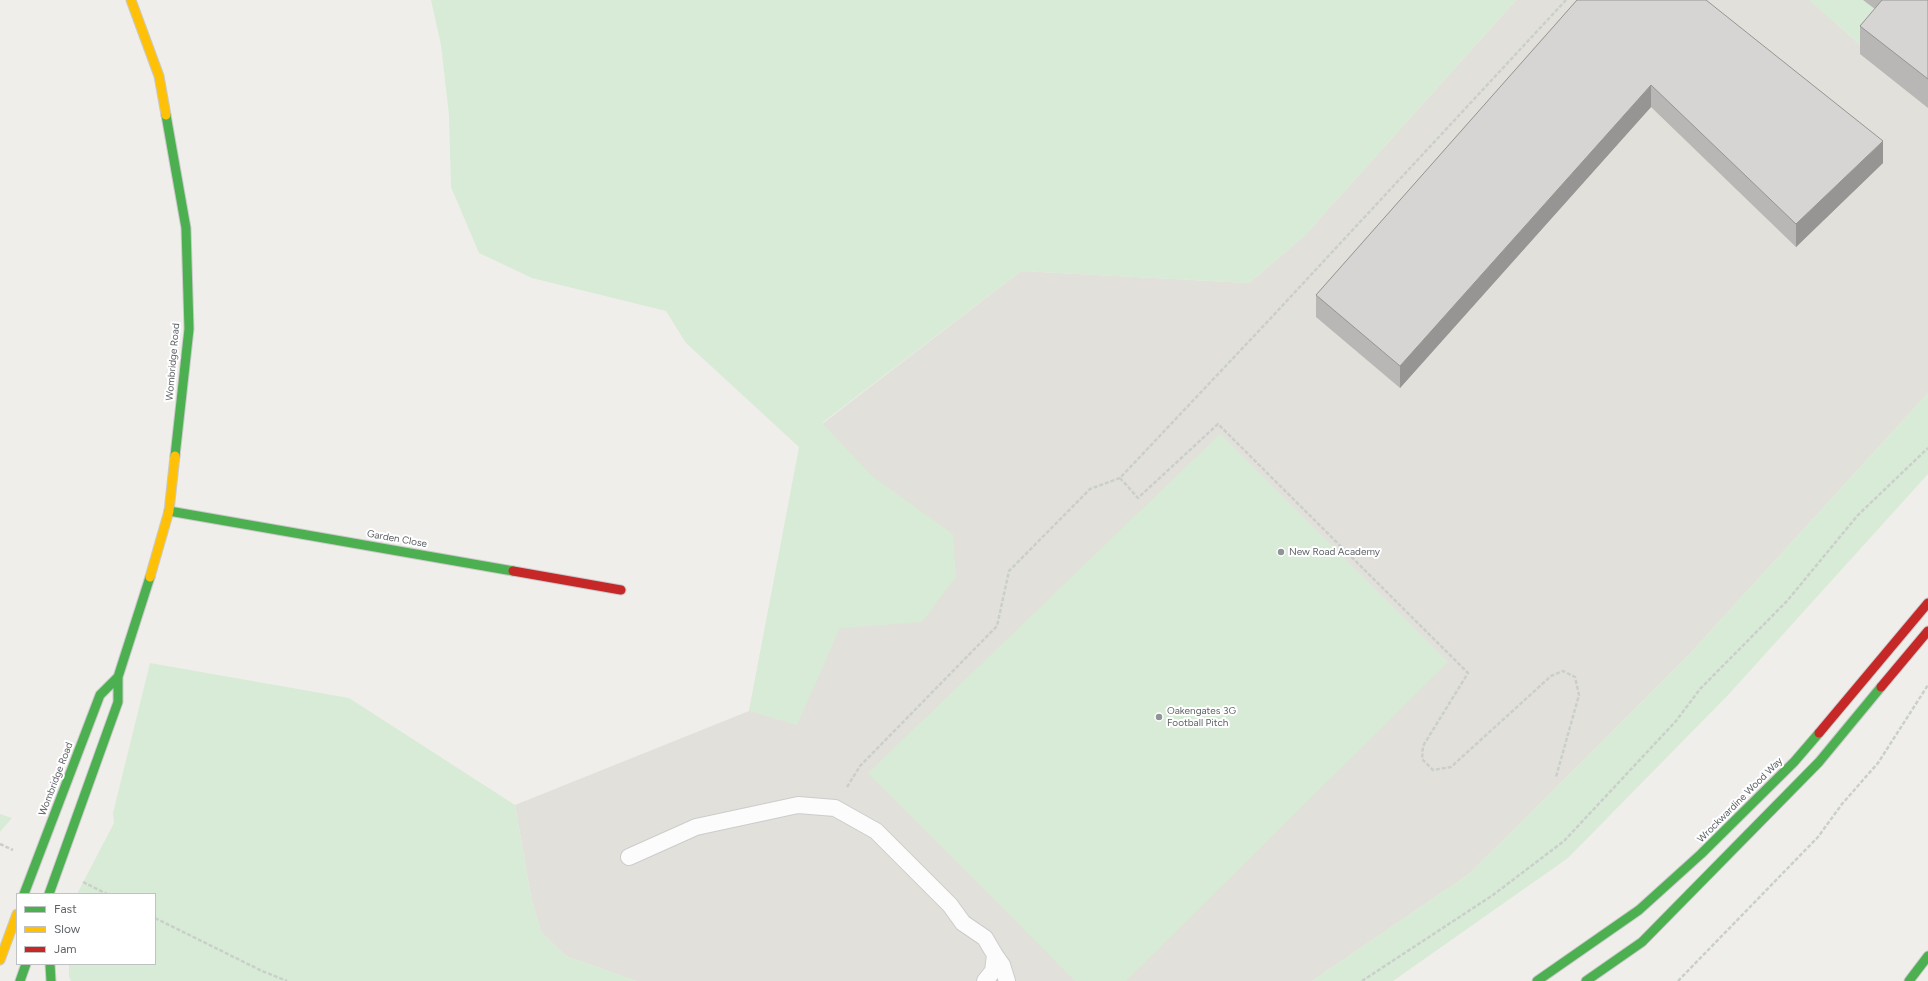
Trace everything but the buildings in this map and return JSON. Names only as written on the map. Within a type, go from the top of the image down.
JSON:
[{"type":"street","name":"Wombridge Road","points":[[49,893],[118,702],[118,677],[137,620],[169,510],[189,329],[186,228],[158,76],[132,0]]},
{"type":"street","name":"Garden Close","points":[[169,510],[621,590]]},
{"type":"street","name":"Wrockwardine Wood Way","points":[[1537,981],[1639,910],[1702,854],[1794,762],[1928,603]]},
{"type":"street","points":[[1586,981],[1642,942],[1780,803],[1819,762],[1928,631]]},
{"type":"street","name":"Wombridge Road","points":[[24,893],[100,695],[118,677]]},
{"type":"street","points":[[0,960],[16,917]]},
{"type":"street","points":[[1909,981],[1928,956]]},
{"type":"street","points":[[20,981],[26,965]]},
{"type":"street","points":[[50,965],[51,981]]},
{"type":"lane","points":[[629,857],[696,827],[798,805],[835,808],[876,831],[950,906],[963,922],[985,938],[1002,966],[1007,981]]},
{"type":"lane","points":[[985,981],[993,971],[995,955]]},
{"type":"path","points":[[835,808],[860,766],[997,626],[1009,571],[1090,489],[1120,478],[1270,319],[1566,0]]},
{"type":"path","points":[[1120,478],[1138,498],[1218,424],[1468,672],[1423,746],[1422,760],[1433,770],[1451,767],[1551,676],[1562,671],[1575,677],[1579,695],[1556,777]]},
{"type":"path","points":[[1362,981],[1493,895],[1564,841],[1676,721],[1700,689],[1787,601],[1858,515],[1928,448]]},
{"type":"path","points":[[1678,981],[1818,837],[1842,804],[1878,763],[1928,685]]},
{"type":"path","points":[[156,918],[262,971],[287,981]]},
{"type":"shaded area","name":"New Road Academy","points":[[1516,0],[1810,0],[1928,106],[1928,393],[1686,658],[1469,874],[1312,981],[636,981],[566,956],[541,932],[531,897],[515,805],[749,711],[800,447],[822,424],[1021,271],[1249,283],[1305,235]]},
{"type":"green space","points":[[431,0],[1516,0],[1305,235],[1249,283],[1021,271],[822,423],[872,476],[953,534],[956,577],[922,622],[840,628],[797,725],[749,711],[799,447],[686,343],[666,311],[532,278],[479,253],[451,187],[449,115],[441,45]]},
{"type":"green space","points":[[1809,0],[1928,0],[1928,106],[1839,26]]},
{"type":"green space","points":[[1928,393],[1928,474],[1729,694],[1568,858],[1393,981],[1312,981],[1469,874],[1686,658]]},
{"type":"green space","name":"Oakengates 3G Football Pitch","points":[[1220,434],[1448,662],[1126,981],[1075,981],[868,773]]},
{"type":"green space","points":[[150,663],[349,698],[515,805],[531,897],[541,932],[566,956],[636,981],[71,981],[69,977],[69,965],[156,965],[156,893],[78,893],[114,823],[113,813]]},
{"type":"green space","points":[[0,814],[12,818],[0,832]]},
{"type":"traffic: fast","points":[[166,115],[186,228],[189,329],[175,456]]},
{"type":"traffic: fast","points":[[169,511],[513,571]]},
{"type":"traffic: fast","points":[[49,893],[118,702],[118,677],[150,577]]},
{"type":"traffic: fast","points":[[24,893],[100,695],[118,677]]},
{"type":"traffic: fast","points":[[1586,981],[1642,942],[1819,762],[1881,687]]},
{"type":"traffic: fast","points":[[1537,981],[1639,910],[1701,854],[1794,762],[1819,733]]},
{"type":"traffic: fast","points":[[1909,981],[1928,956]]},
{"type":"traffic: fast","points":[[20,981],[26,965]]},
{"type":"traffic: fast","points":[[50,965],[51,981]]},
{"type":"traffic: slow","points":[[131,0],[159,76],[166,115]]},
{"type":"traffic: slow","points":[[150,577],[169,511],[175,456]]},
{"type":"traffic: slow","points":[[0,960],[16,917]]},
{"type":"traffic: jam","points":[[513,571],[621,590]]},
{"type":"traffic: jam","points":[[1819,733],[1928,603]]},
{"type":"traffic: jam","points":[[1881,687],[1928,631]]},
{"type":"place","name":"New Road Academy","points":[[1281,552]]},
{"type":"place","name":"Oakengates 3G Football Pitch","points":[[1159,717]]}]
